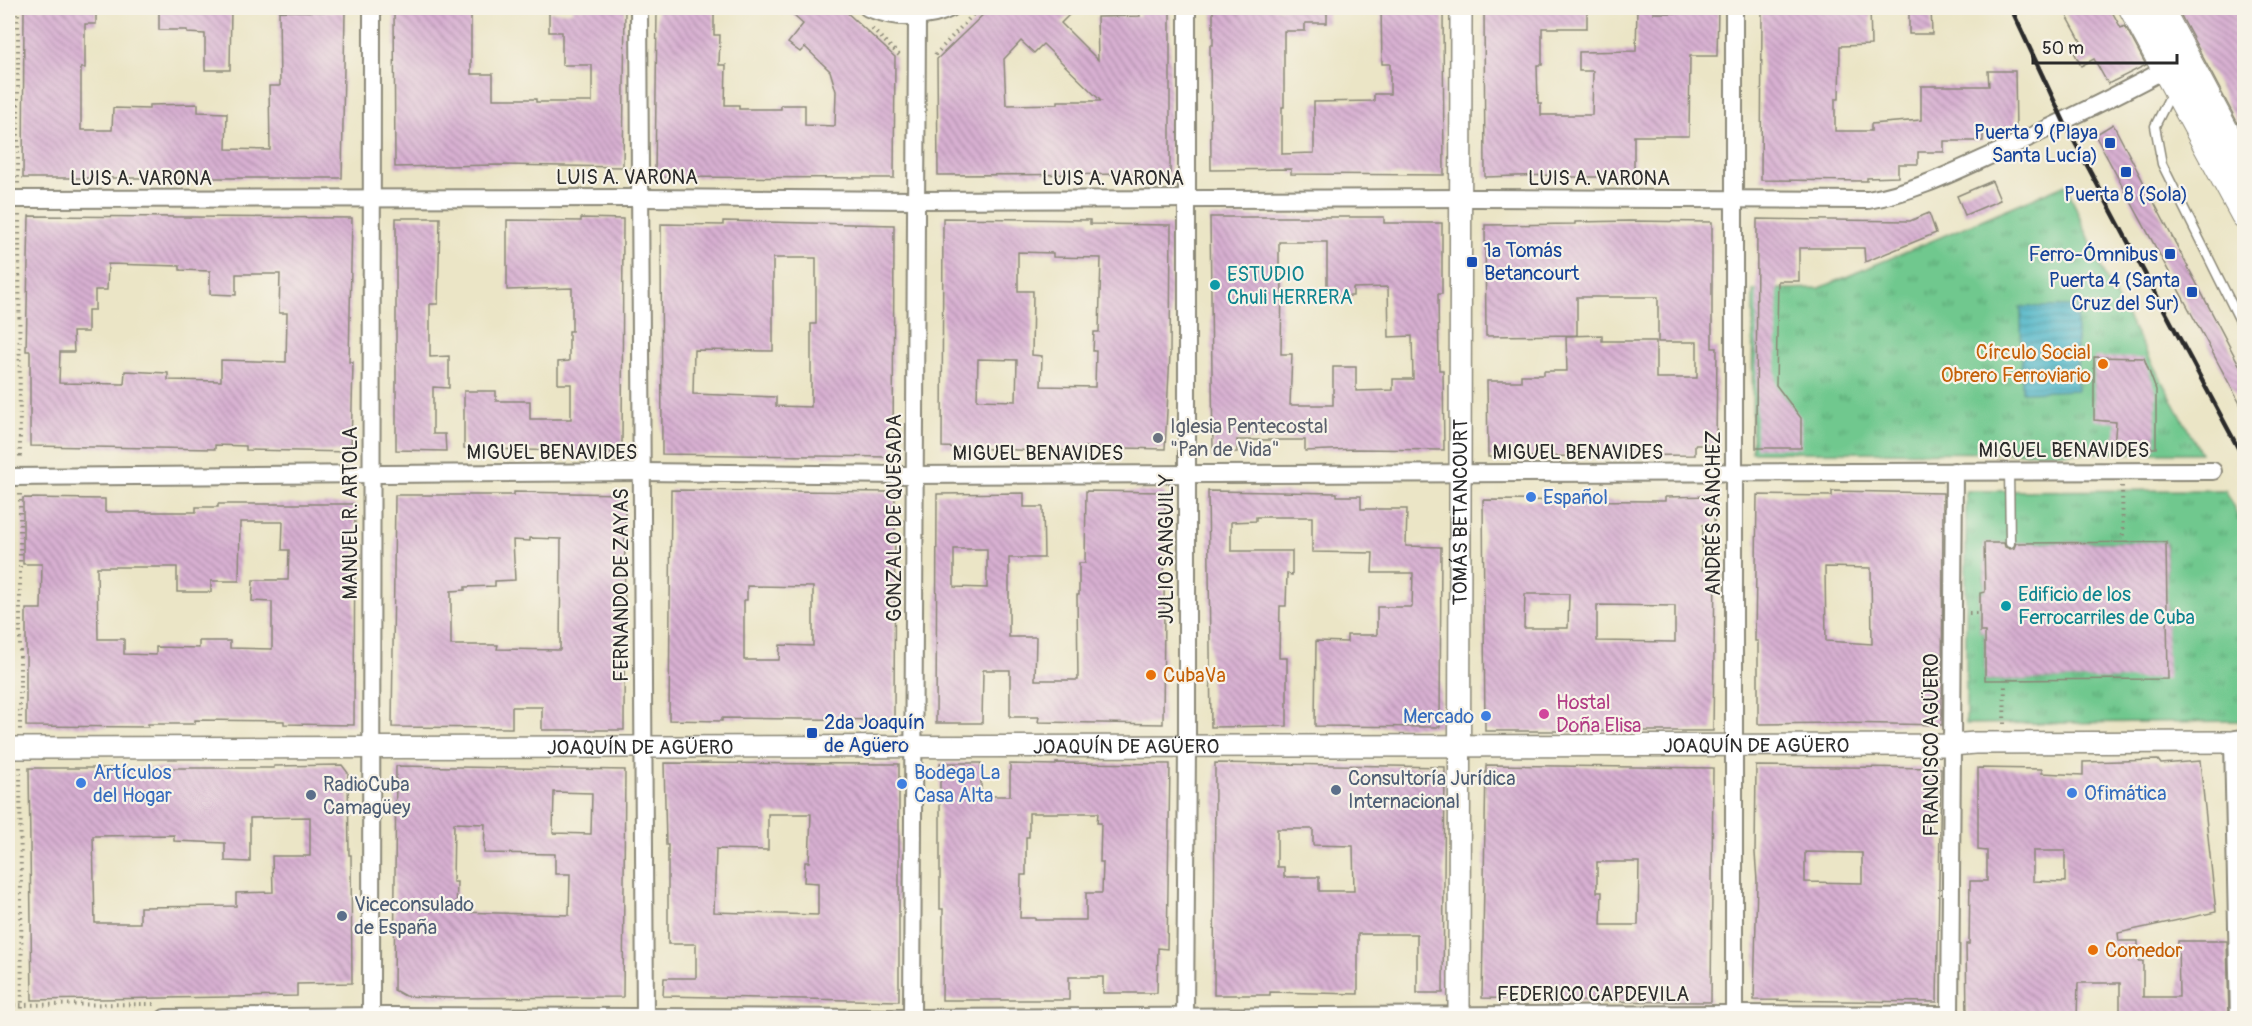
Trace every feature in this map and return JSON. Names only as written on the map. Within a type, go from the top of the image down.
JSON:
[{"type":"main road","points":[[2132,8],[2244,166]]},
{"type":"main road","points":[[2160,8],[2176,70],[2244,215]]},
{"type":"main road","points":[[2240,742],[2242,1018]]},
{"type":"street","name":"MANUEL R. ARTOLA","points":[[371,1017],[372,8]]},
{"type":"street","name":"FERNANDO DE ZAYAS","points":[[639,8],[645,1018]]},
{"type":"street","points":[[868,8],[883,14],[917,17],[951,8]]},
{"type":"street","name":"JULIO SANGUILY","points":[[1185,1018],[1186,8]]},
{"type":"street","name":"TOMÁS BETANCOURT","points":[[1459,1017],[1461,8]]},
{"type":"street","name":"ANDRÉS SÁNCHEZ","points":[[1734,8],[1734,1016]]},
{"type":"street","name":"GONZALO DE QUESADA","points":[[912,1018],[917,17]]},
{"type":"street","name":"LUIS A. VARONA","points":[[13,193],[372,199],[1868,200],[1897,195],[1940,178],[2176,70]]},
{"type":"street","name":"FRANCISCO AGÜERO","points":[[1950,1017],[1954,471]]},
{"type":"street","name":"MIGUEL BENAVIDES","points":[[14,477],[642,472],[915,475],[2213,471]]},
{"type":"street","name":"JOAQUÍN DE AGÜERO","points":[[14,748],[1734,746],[2240,742]]},
{"type":"street","name":"FEDERICO CAPDEVILA","points":[[165,1018],[1950,1017]]},
{"type":"lane","points":[[2176,70],[2155,126],[2162,164],[2244,329]]},
{"type":"lane","points":[[2009,471],[2010,543]]},
{"type":"path","points":[[13,193],[18,8]]},
{"type":"path","points":[[19,213],[14,477],[14,748],[22,1018]]},
{"type":"path","points":[[2122,471],[2123,540]]},
{"type":"path","points":[[1966,613],[1980,613]]},
{"type":"path","points":[[2004,724],[2005,684]]},
{"type":"green space","points":[[2066,184],[2104,275],[2201,453],[1752,452],[1753,290],[1820,288]]},
{"type":"green space","points":[[2225,490],[2244,528],[2244,721],[1966,724],[1966,491]],"holes":[[[2166,542],[2167,678],[1985,680],[1985,632],[1980,632],[1980,593],[1985,592],[1985,543]]]},
{"type":"water","points":[[2021,307],[2077,307],[2077,390],[2022,392]]},
{"type":"building","points":[[24,8],[96,8],[96,24],[85,24],[85,68],[81,68],[81,130],[112,130],[113,108],[149,109],[149,105],[198,104],[198,112],[227,113],[226,149],[270,150],[269,86],[280,86],[279,11],[345,12],[342,178],[23,178]]},
{"type":"building","points":[[159,8],[231,8],[230,70],[205,70],[205,34],[187,33],[187,30],[159,30]]},
{"type":"building","points":[[394,8],[471,8],[471,74],[493,74],[493,99],[592,102],[592,65],[562,65],[562,32],[549,32],[549,12],[572,12],[572,8],[625,8],[623,167],[495,165],[395,167]]},
{"type":"building","points":[[657,8],[714,8],[714,35],[720,35],[719,65],[726,65],[725,105],[739,105],[739,109],[781,109],[781,105],[805,105],[805,125],[835,126],[836,91],[830,71],[805,47],[800,52],[788,43],[803,24],[785,8],[842,8],[895,57],[894,178],[655,177]]},
{"type":"building","points":[[990,8],[1076,8],[1061,23],[1098,60],[1097,17],[1140,16],[1139,8],[1170,8],[1170,174],[938,175],[937,59]],"holes":[[[1021,41],[1034,53],[1043,44],[1101,101],[1058,101],[1058,104],[1006,105],[1004,59]]]},
{"type":"building","points":[[1213,8],[1327,8],[1327,23],[1305,23],[1305,31],[1284,31],[1282,154],[1314,153],[1314,102],[1374,101],[1374,94],[1390,94],[1390,64],[1382,64],[1381,8],[1443,8],[1444,175],[1291,174],[1291,169],[1211,170],[1210,45],[1213,45]]},
{"type":"building","points":[[1484,8],[1587,8],[1587,28],[1542,28],[1542,65],[1537,65],[1538,103],[1541,103],[1541,115],[1592,115],[1593,71],[1579,71],[1579,52],[1636,51],[1637,8],[1653,8],[1653,13],[1695,13],[1695,8],[1718,8],[1717,56],[1690,56],[1689,136],[1634,136],[1634,177],[1552,177],[1552,175],[1485,177]]},
{"type":"building","points":[[1762,8],[1870,8],[1871,45],[1840,46],[1839,99],[1835,99],[1835,131],[1871,131],[1871,124],[1921,120],[1921,86],[1989,86],[1988,71],[2015,71],[2016,131],[1983,131],[1983,141],[1944,141],[1944,152],[1918,152],[1918,164],[1898,164],[1898,177],[1867,178],[1867,181],[1761,180]]},
{"type":"building","points":[[1909,8],[1931,8],[1932,34],[1909,34]]},
{"type":"building","points":[[2077,8],[2110,8],[2121,28],[2125,26],[2146,65],[2108,84],[2094,59],[2081,66],[2074,52],[2084,47],[2066,14]]},
{"type":"building","points":[[2177,8],[2244,8],[2244,135]]},
{"type":"building","name":"Ferro-Ómnibus","points":[[2113,124],[2244,374],[2244,411],[2095,135]]},
{"type":"building","points":[[1992,181],[2000,200],[1965,215],[1957,196]]},
{"type":"building","points":[[1929,213],[1936,233],[1865,262],[1864,248],[1799,248],[1799,281],[1778,281],[1776,385],[1801,418],[1801,448],[1756,448],[1757,219],[1910,221]]},
{"type":"building","points":[[29,216],[352,218],[349,362],[353,362],[351,452],[246,450],[246,446],[215,445],[215,449],[30,446],[30,351],[26,351]],"holes":[[[108,264],[180,266],[180,270],[210,271],[210,294],[236,295],[236,274],[280,274],[279,313],[287,313],[286,362],[221,360],[221,381],[168,380],[168,373],[125,371],[124,384],[59,383],[60,352],[74,352],[73,332],[88,332],[88,310],[95,310],[95,290],[107,290]]]},
{"type":"building","points":[[1210,217],[1384,217],[1384,223],[1442,223],[1442,294],[1438,294],[1439,370],[1443,370],[1444,450],[1305,451],[1305,440],[1237,440],[1237,452],[1213,453]],"holes":[[[1279,242],[1327,242],[1327,296],[1353,296],[1353,288],[1388,287],[1389,337],[1412,336],[1413,379],[1393,379],[1393,390],[1356,391],[1356,367],[1333,367],[1333,405],[1290,405],[1292,354],[1281,354],[1282,275],[1279,275]]]},
{"type":"building","points":[[396,218],[440,218],[438,304],[430,304],[430,357],[449,356],[449,388],[433,387],[433,434],[445,434],[446,451],[396,450]]},
{"type":"building","points":[[581,218],[623,219],[622,453],[464,448],[464,391],[496,391],[496,401],[530,401],[530,419],[571,419],[571,384],[558,384],[558,362],[569,361],[572,288],[507,290],[507,220],[581,221]]},
{"type":"building","points":[[943,218],[1090,220],[1090,224],[1171,225],[1170,354],[1165,449],[1084,447],[1084,451],[1041,451],[942,447]],"holes":[[[1018,252],[1053,253],[1053,257],[1101,258],[1099,332],[1094,332],[1093,351],[1096,351],[1095,387],[1041,386],[1042,356],[1032,355],[1033,291],[1018,291]],[[978,359],[1017,360],[1016,401],[977,400]]]},
{"type":"building","points":[[723,221],[894,225],[893,457],[662,454],[661,224],[723,225]],"holes":[[[773,258],[816,258],[816,324],[811,324],[811,407],[776,406],[776,397],[693,394],[694,350],[773,351]]]},
{"type":"building","points":[[1630,221],[1712,222],[1712,348],[1717,348],[1716,445],[1695,445],[1695,455],[1488,457],[1487,381],[1521,381],[1521,375],[1544,375],[1544,371],[1567,371],[1566,336],[1602,335],[1602,341],[1656,341],[1656,378],[1697,378],[1697,342],[1658,342],[1658,297],[1577,297],[1577,335],[1486,336],[1485,225]]},
{"type":"building","points":[[2094,357],[2144,358],[2156,390],[2156,448],[2114,448],[2116,422],[2094,420]]},
{"type":"building","points":[[671,490],[895,492],[894,720],[722,718],[722,721],[669,720]],"holes":[[[747,586],[813,587],[813,646],[780,645],[779,660],[744,660],[744,600],[747,600]]]},
{"type":"building","points":[[1086,491],[1165,492],[1163,724],[1038,722],[1039,717],[1010,717],[1010,670],[983,670],[982,723],[936,723],[937,494],[1024,493],[1024,507],[1043,507],[1044,558],[1009,558],[1009,637],[1036,637],[1035,680],[1078,680],[1077,595],[1079,595],[1079,563],[1085,563]],"holes":[[[954,549],[987,549],[987,588],[954,587]]]},
{"type":"building","points":[[1208,491],[1337,493],[1337,496],[1361,496],[1361,509],[1407,509],[1406,546],[1441,547],[1440,727],[1315,726],[1316,641],[1347,642],[1347,635],[1377,635],[1377,607],[1412,607],[1413,573],[1372,573],[1373,553],[1312,552],[1312,517],[1256,517],[1256,521],[1231,522],[1231,551],[1292,551],[1292,575],[1287,574],[1286,606],[1280,606],[1279,658],[1287,658],[1287,726],[1211,727]]},
{"type":"building","points":[[1832,491],[1943,493],[1942,725],[1758,724],[1758,641],[1755,641],[1757,495],[1832,496]],"holes":[[[1825,567],[1871,568],[1872,644],[1826,641]]]},
{"type":"building","points":[[514,492],[625,494],[624,730],[542,730],[542,707],[512,707],[512,728],[392,727],[395,495],[514,495]],"holes":[[[561,539],[560,650],[497,649],[498,645],[451,645],[451,591],[465,590],[465,587],[495,586],[495,581],[515,580],[513,540]]]},
{"type":"building","points":[[1714,496],[1714,525],[1703,525],[1702,570],[1715,570],[1713,731],[1485,731],[1483,500],[1665,501],[1665,497]],"holes":[[[1525,594],[1569,594],[1568,628],[1524,628]],[[1597,605],[1675,606],[1675,642],[1597,641]]]},
{"type":"building","points":[[23,498],[105,499],[105,512],[196,512],[196,507],[218,507],[218,504],[355,504],[354,725],[195,720],[195,724],[148,724],[148,727],[26,726],[26,609],[41,609],[42,564],[23,564]],"holes":[[[240,522],[283,522],[282,550],[289,550],[288,580],[253,580],[252,601],[272,602],[272,649],[230,648],[230,641],[199,641],[199,648],[156,647],[156,655],[124,654],[124,639],[98,639],[97,567],[177,567],[177,592],[211,592],[211,581],[239,581]]]},
{"type":"building","name":"Edificio de los Ferrocarriles de Cuba","points":[[2166,542],[2168,679],[1985,680],[1985,632],[1980,632],[1980,593],[1985,592],[1984,543],[2004,543],[2005,547],[2010,549],[2014,548],[2016,543]]},
{"type":"building","points":[[2158,760],[2161,764],[2200,761],[2216,912],[2118,933],[2119,941],[2138,941],[2138,961],[2143,961],[2143,997],[2179,997],[2178,941],[2227,941],[2229,1018],[2120,1018],[2120,983],[2078,983],[2077,1018],[1967,1018],[1966,944],[1969,944],[1970,881],[1987,881],[1987,851],[1978,850],[1978,768],[2042,769],[2042,773],[2083,775],[2083,762]],"holes":[[[2033,851],[2065,851],[2065,882],[2033,881]]]},
{"type":"building","points":[[664,763],[899,764],[899,1001],[663,996],[664,978],[696,978],[696,944],[668,944],[668,845],[666,845]],"holes":[[[768,814],[811,814],[809,862],[805,862],[804,882],[818,883],[818,915],[714,912],[716,849],[768,850]]]},
{"type":"building","points":[[940,763],[981,763],[981,796],[1010,796],[1010,764],[1170,764],[1167,949],[1158,948],[1157,993],[1103,993],[1103,977],[1069,977],[1069,1000],[942,1000],[943,909],[940,909]],"holes":[[[1029,813],[1098,813],[1097,823],[1101,823],[1100,862],[1103,862],[1102,893],[1086,893],[1086,920],[1020,918],[1021,875],[1026,875],[1026,837],[1029,837]]]},
{"type":"building","points":[[1215,763],[1445,767],[1443,993],[1417,993],[1417,934],[1358,934],[1358,994],[1270,992],[1270,995],[1214,995]],"holes":[[[1277,829],[1313,829],[1313,845],[1353,846],[1354,891],[1319,891],[1319,877],[1284,877],[1284,867],[1277,867]]]},
{"type":"building","points":[[342,765],[348,773],[352,983],[297,984],[297,996],[32,1000],[29,768],[274,768],[274,766]],"holes":[[[310,817],[310,856],[272,856],[273,892],[236,893],[236,906],[140,907],[140,923],[95,923],[93,836],[174,835],[174,841],[225,843],[225,861],[250,862],[250,818]]]},
{"type":"building","points":[[1486,765],[1713,768],[1711,1002],[1482,998]],"holes":[[[1597,862],[1639,862],[1638,925],[1601,925],[1602,892],[1597,892]]]},
{"type":"building","points":[[396,766],[625,770],[623,997],[448,998],[405,996],[394,990]],"holes":[[[554,792],[592,793],[591,834],[553,833]],[[454,823],[485,824],[484,853],[555,854],[555,874],[570,874],[569,915],[456,912],[457,882],[453,882]]]},
{"type":"building","points":[[1756,766],[1941,768],[1937,1002],[1754,1000],[1757,881]],"holes":[[[1805,852],[1862,853],[1862,883],[1805,882]]]},
{"type":"railway","points":[[2011,8],[2064,122],[2244,459]]},
{"type":"place","name":"Puerta 9 (Playa Santa Lucía)","points":[[2110,143]]},
{"type":"place","name":"Puerta 8 (Sola)","points":[[2126,172]]},
{"type":"place","name":"Ferro-Ómnibus","points":[[2170,254]]},
{"type":"place","name":"1ª Tomás Betancourt","points":[[1472,262]]},
{"type":"place","name":"ESTUDIO Chuli HERRERA","points":[[1215,285]]},
{"type":"place","name":"Puerta 4 (Santa Cruz del Sur)","points":[[2192,292]]},
{"type":"place","name":"Círculo Social Obrero Ferroviario","points":[[2103,364]]},
{"type":"place","name":"Iglesia Pentecostal \"Pan de Vida\"","points":[[1158,438]]},
{"type":"place","name":"Español","points":[[1531,497]]},
{"type":"place","name":"Edificio de los Ferrocarriles de Cuba","points":[[2006,606]]},
{"type":"place","name":"CubaVa","points":[[1151,675]]},
{"type":"place","name":"Hostal Doña Elisa","points":[[1544,714]]},
{"type":"place","name":"Mercado","points":[[1486,716]]},
{"type":"place","name":"2da Joaquín de Agüero","points":[[812,733]]},
{"type":"place","name":"Artículos del Hogar","points":[[81,783]]},
{"type":"place","name":"Bodega La Casa Alta","points":[[902,784]]},
{"type":"place","name":"Consultoría Jurídica Internacional","points":[[1336,790]]},
{"type":"place","name":"Ofimática","points":[[2072,793]]},
{"type":"place","name":"RadioCuba Camagüey","points":[[311,795]]},
{"type":"place","name":"Viceconsulado de España","points":[[342,916]]},
{"type":"place","name":"Comedor","points":[[2093,950]]}]
